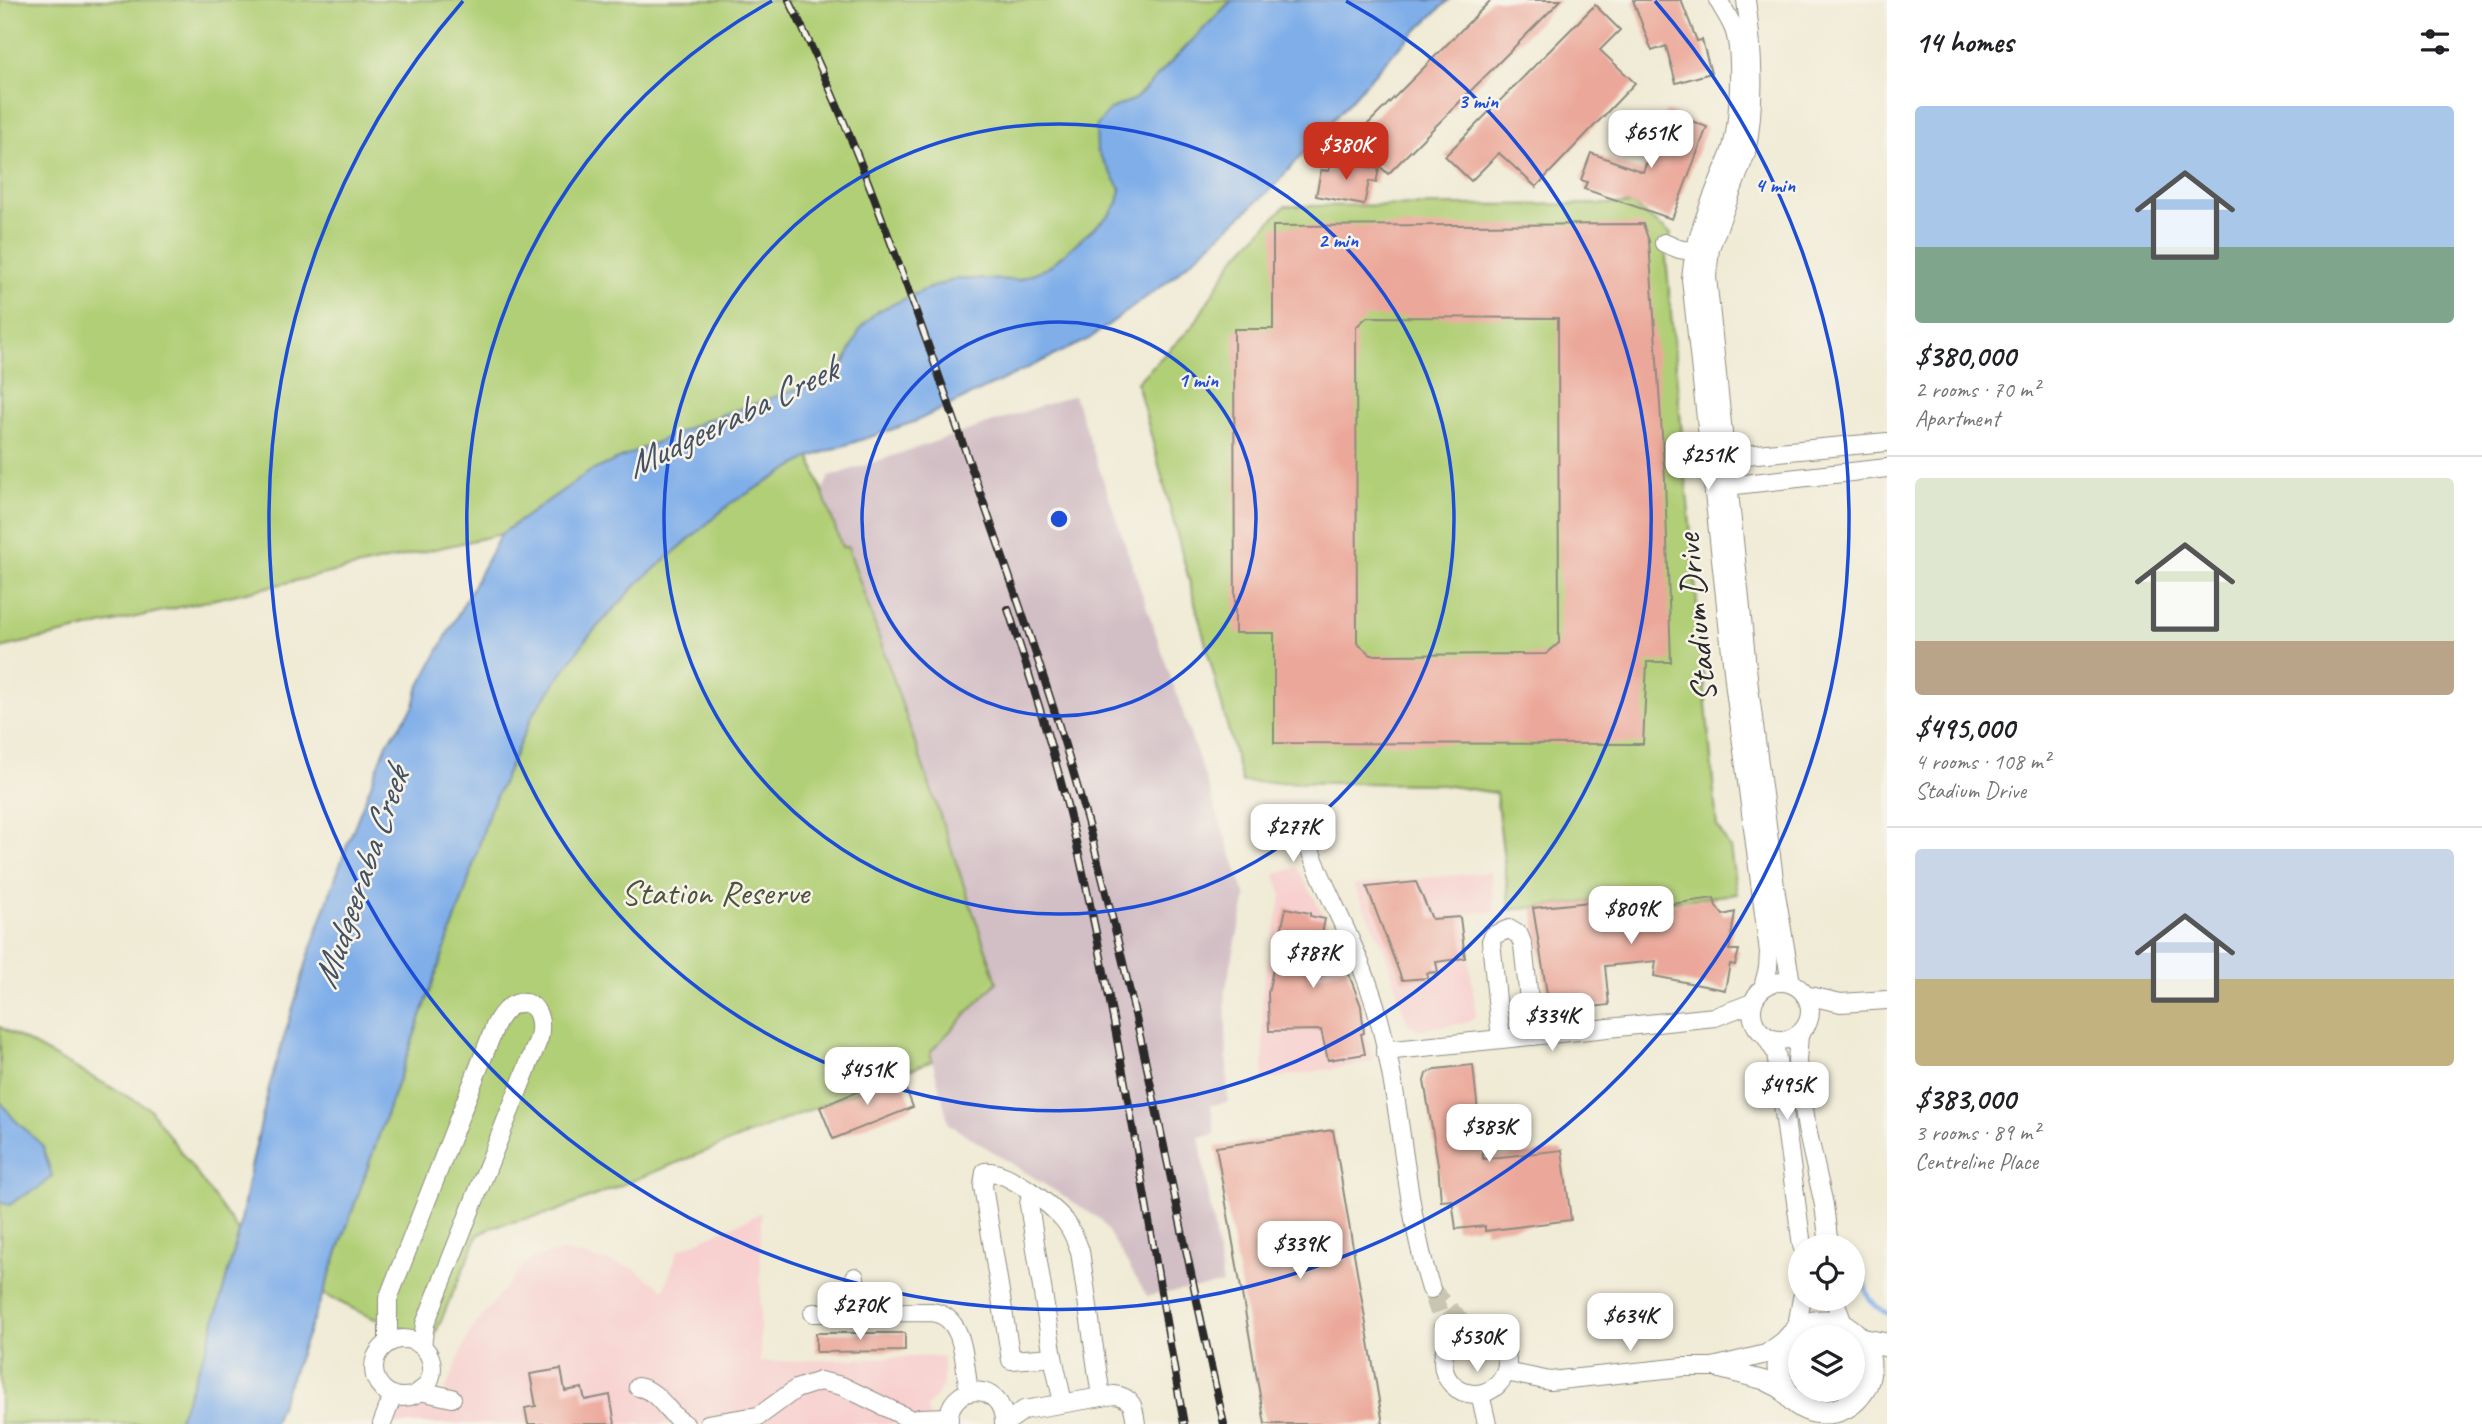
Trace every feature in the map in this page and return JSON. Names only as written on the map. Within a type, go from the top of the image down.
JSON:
[{"type":"main road","points":[[1813,1325],[1820,1322],[1836,1325]]},
{"type":"main road","points":[[1865,1338],[1887,1345]]},
{"type":"main road","points":[[1788,1341],[1782,1349],[1778,1363],[1779,1378],[1788,1394]]},
{"type":"main road","points":[[1865,1351],[1870,1369],[1865,1392]]},
{"type":"main road","points":[[1795,1406],[1820,1413],[1832,1412],[1853,1402]]},
{"type":"street","points":[[1718,0],[1729,0]]},
{"type":"street","name":"Stadium Drive","points":[[1702,253],[1702,223],[1731,151],[1739,95],[1737,41],[1718,0]]},
{"type":"street","name":"Stadium Drive","points":[[1746,0],[1754,79],[1748,141],[1692,279],[1718,458],[1735,690],[1769,952],[1763,988]]},
{"type":"street","points":[[1664,243],[1702,253]]},
{"type":"street","points":[[1718,458],[1887,442]]},
{"type":"street","points":[[1821,448],[1825,475]]},
{"type":"street","name":"Stadium Drive","points":[[1718,458],[1727,486],[1773,871],[1791,983]]},
{"type":"street","points":[[1727,486],[1887,468]]},
{"type":"street","points":[[1299,822],[1376,1006],[1422,1261],[1431,1289]]},
{"type":"street","points":[[1501,1039],[1490,948],[1494,934],[1508,929],[1519,935],[1523,945],[1533,1036]]},
{"type":"street","points":[[1800,1234],[1776,1053],[1760,1031],[1751,1011],[1752,1003],[1763,988],[1772,983],[1791,983],[1809,1002],[1809,1018],[1799,1034],[1797,1061],[1828,1234]]},
{"type":"street","points":[[1805,995],[1841,1003],[1887,1000]]},
{"type":"street","points":[[388,1343],[388,1299],[495,1026],[503,1010],[525,1003],[534,1008],[539,1016],[539,1038],[425,1324],[422,1346]]},
{"type":"street","points":[[1385,1051],[1715,1017],[1752,1003]]},
{"type":"street","points":[[1809,1018],[1841,1003]]},
{"type":"street","points":[[1715,1017],[1782,1040],[1799,1034]]},
{"type":"street","points":[[1053,1357],[1011,1360],[983,1175],[985,1172],[995,1172],[1031,1192],[1066,1222],[1077,1244],[1101,1397]]},
{"type":"street","points":[[1031,1192],[1029,1205],[1063,1403]]},
{"type":"street","points":[[855,1277],[855,1312]]},
{"type":"street","points":[[813,1312],[931,1312],[950,1319],[955,1325],[962,1348],[969,1392]]},
{"type":"street","points":[[1506,1350],[1506,1372],[1497,1385],[1480,1394],[1456,1388],[1445,1374],[1443,1355],[1449,1342],[1458,1334],[1469,1330],[1483,1330],[1496,1336],[1506,1350],[1549,1381]]},
{"type":"street","points":[[1506,1372],[1549,1381],[1684,1367],[1713,1367],[1766,1354],[1788,1338]]},
{"type":"street","points":[[405,1339],[422,1346],[432,1362],[432,1372],[429,1381],[420,1391],[405,1397],[393,1395],[380,1385],[374,1367],[376,1358],[388,1343],[405,1339]]},
{"type":"street","points":[[1713,1367],[1763,1380],[1795,1406]]},
{"type":"street","points":[[420,1391],[452,1398],[432,1372]]},
{"type":"street","points":[[708,1424],[763,1419],[796,1389],[820,1381],[842,1386],[889,1417],[914,1423],[920,1418],[949,1420],[955,1401],[969,1392],[976,1391],[991,1395],[1003,1417],[1063,1403],[1124,1396],[1133,1404],[1136,1424]]},
{"type":"street","points":[[1480,1394],[1487,1424]]},
{"type":"street","points":[[382,1424],[393,1395]]},
{"type":"street","points":[[669,1412],[685,1424]]},
{"type":"shaded area","points":[[1074,395],[1246,897],[1225,991],[1228,1102],[1211,1105],[1215,1134],[1199,1137],[1223,1284],[1147,1296],[1101,1220],[949,1124],[930,1052],[997,982],[848,547],[842,547],[823,490],[829,477]]},
{"type":"shaded area","points":[[1297,867],[1337,941],[1361,1006],[1373,1062],[1263,1080],[1263,985],[1282,896],[1275,874]]},
{"type":"shaded area","points":[[1490,872],[1495,911],[1464,914],[1476,1016],[1466,1023],[1418,1029],[1407,1023],[1384,948],[1353,885]]},
{"type":"shaded area","points":[[761,1213],[760,1362],[943,1356],[943,1386],[927,1407],[931,1424],[392,1424],[409,1405],[425,1400],[440,1404],[469,1333],[523,1266],[532,1259],[563,1251],[633,1268],[664,1290],[678,1250]]},
{"type":"green space","points":[[0,0],[1232,0],[1135,99],[1109,110],[1109,169],[1121,189],[1118,203],[1109,215],[1049,267],[1018,280],[956,279],[876,312],[839,375],[707,420],[589,472],[501,534],[0,648]]},
{"type":"green space","points":[[1631,204],[1671,234],[1666,257],[1717,826],[1730,848],[1737,894],[1628,906],[1626,898],[1510,910],[1496,793],[1436,784],[1242,782],[1137,382],[1193,326],[1233,260],[1285,206]]},
{"type":"green space","name":"Station Reserve","points":[[810,457],[842,547],[848,547],[997,982],[930,1052],[932,1061],[554,1212],[495,1226],[478,1235],[433,1339],[370,1317],[323,1294],[464,895],[489,812],[533,714],[587,638],[637,584],[731,503]]},
{"type":"green space","points":[[0,1027],[149,1108],[239,1232],[210,1338],[177,1424],[0,1424]]},
{"type":"water","name":"Mudgeeraba Creek","points":[[1232,0],[1449,0],[1393,53],[1273,187],[1171,279],[1089,339],[914,422],[810,457],[731,503],[637,584],[587,638],[533,714],[489,812],[464,895],[323,1294],[273,1424],[177,1424],[210,1338],[239,1232],[269,1087],[311,948],[347,845],[387,744],[414,706],[418,689],[501,534],[589,472],[707,420],[839,375],[860,329],[876,312],[924,290],[957,279],[1018,280],[1049,267],[1109,215],[1118,203],[1121,189],[1097,151],[1096,127],[1109,110],[1135,99]]},
{"type":"water","points":[[0,1101],[14,1119],[42,1145],[52,1176],[39,1188],[10,1205],[0,1202]]},
{"type":"building","points":[[1491,0],[1561,0],[1388,174],[1352,140]]},
{"type":"building","points":[[1633,0],[1681,0],[1697,41],[1702,40],[1711,73],[1676,83],[1666,46],[1652,51]]},
{"type":"building","points":[[1595,5],[1620,30],[1600,50],[1635,83],[1536,187],[1499,153],[1471,181],[1445,156]]},
{"type":"building","points":[[1666,111],[1707,127],[1672,219],[1584,189],[1587,182],[1581,180],[1591,153],[1643,172]]},
{"type":"building","points":[[1332,160],[1379,169],[1376,183],[1369,181],[1364,205],[1316,196],[1321,170],[1329,171]]},
{"type":"building","points":[[1643,224],[1649,241],[1665,479],[1671,662],[1647,662],[1643,744],[1274,743],[1274,633],[1235,633],[1234,329],[1273,329],[1273,226]],"holes":[[[1367,317],[1558,318],[1559,643],[1546,654],[1371,655],[1357,643],[1356,327]]]},
{"type":"building","points":[[1416,882],[1432,919],[1460,917],[1465,958],[1436,962],[1438,972],[1427,973],[1428,978],[1402,980],[1367,887]]},
{"type":"building","points":[[1627,898],[1628,906],[1656,903],[1656,906],[1714,898],[1723,915],[1735,912],[1729,950],[1739,950],[1735,965],[1730,964],[1725,990],[1654,976],[1656,961],[1605,966],[1609,1005],[1585,1008],[1549,1006],[1533,908]]},
{"type":"building","points":[[1286,908],[1325,919],[1313,978],[1346,967],[1361,1006],[1364,1033],[1361,1034],[1365,1054],[1328,1060],[1321,1030],[1269,1031],[1268,993]]},
{"type":"building","points":[[1473,1065],[1483,1159],[1562,1150],[1571,1220],[1485,1231],[1485,1226],[1456,1229],[1452,1200],[1441,1201],[1438,1164],[1424,1081],[1426,1074],[1436,1069]]},
{"type":"building","points":[[900,1074],[913,1107],[833,1139],[820,1107]]},
{"type":"building","points":[[1333,1130],[1383,1424],[1265,1424],[1216,1147]]},
{"type":"building","points":[[816,1333],[905,1333],[905,1351],[816,1352]]},
{"type":"building","points":[[561,1369],[565,1391],[582,1388],[585,1400],[610,1395],[615,1424],[528,1424],[525,1408],[536,1406],[530,1374]]},
{"type":"waterway","points":[[1865,1288],[1876,1306],[1887,1313]]},
{"type":"tunnel","points":[[1431,1289],[1469,1330]]},
{"type":"tunnel","points":[[1433,1295],[1449,1342]]},
{"type":"railway","points":[[789,0],[833,96],[891,242],[1054,709],[1106,892],[1224,1424]]},
{"type":"railway","points":[[1008,609],[1061,783],[1092,914],[1121,1059],[1184,1424]]}]
